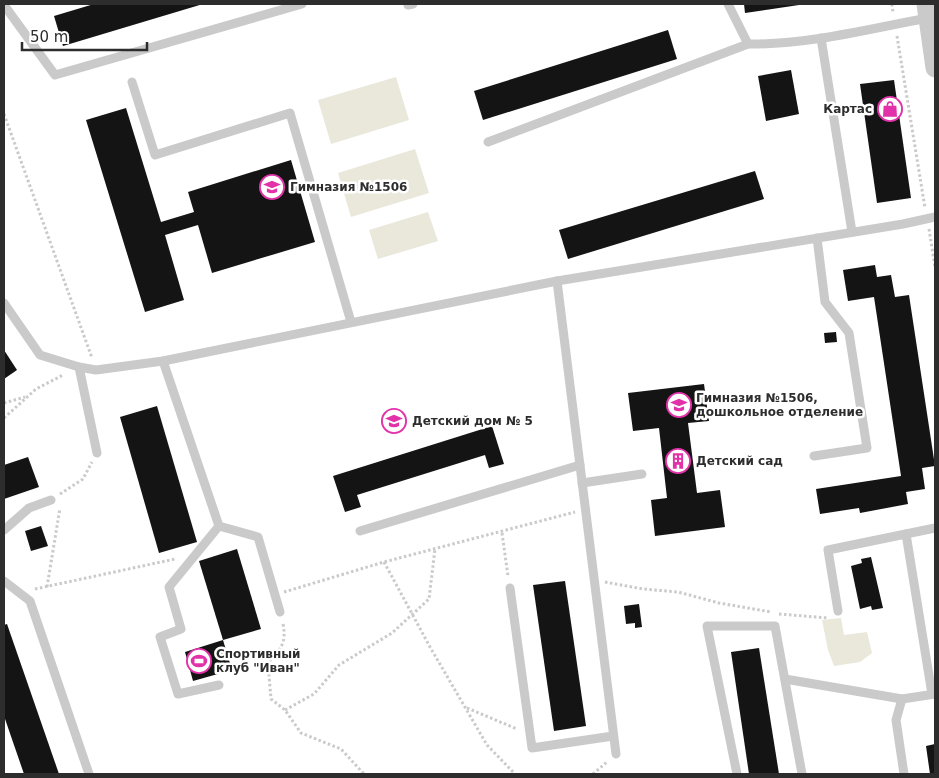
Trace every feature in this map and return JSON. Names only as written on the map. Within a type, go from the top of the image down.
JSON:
[{"type":"street","points":[[927,11],[935,68]]},
{"type":"lane","points":[[4,5],[56,75],[302,4]]},
{"type":"lane","points":[[728,4],[748,44]]},
{"type":"lane","points":[[488,142],[748,44],[776,44],[821,38],[895,24],[927,11]]},
{"type":"lane","points":[[821,38],[852,232]]},
{"type":"lane","points":[[132,82],[155,155],[290,113],[351,322]]},
{"type":"lane","points":[[4,303],[40,355],[79,367],[96,370],[162,361],[557,281],[931,218]]},
{"type":"lane","points":[[814,456],[867,448],[849,333],[825,302],[817,238]]},
{"type":"lane","points":[[557,281],[616,754]]},
{"type":"lane","points":[[162,361],[219,526]]},
{"type":"lane","points":[[79,367],[97,453]]},
{"type":"lane","points":[[360,531],[580,465]]},
{"type":"lane","points":[[582,483],[642,474]]},
{"type":"lane","points":[[4,530],[29,508],[51,500]]},
{"type":"lane","points":[[219,526],[170,587],[181,630],[160,637],[178,694],[219,685]]},
{"type":"lane","points":[[219,526],[258,537],[280,612]]},
{"type":"lane","points":[[836,615],[828,550],[935,528]]},
{"type":"lane","points":[[785,679],[902,699],[934,694],[906,534]]},
{"type":"lane","points":[[4,581],[30,601],[89,774]]},
{"type":"lane","points":[[510,588],[532,748],[613,736]]},
{"type":"lane","points":[[737,774],[707,626],[775,626],[802,774]]},
{"type":"lane","points":[[902,699],[896,720],[904,774]]},
{"type":"path","points":[[892,4],[931,218],[935,267]]},
{"type":"path","points":[[4,114],[96,370]]},
{"type":"path","points":[[4,418],[36,388],[79,367]]},
{"type":"path","points":[[4,403],[26,397]]},
{"type":"path","points":[[51,500],[82,479],[97,453]]},
{"type":"path","points":[[47,587],[62,493]]},
{"type":"path","points":[[275,594],[384,562],[585,510]]},
{"type":"path","points":[[502,532],[510,588]]},
{"type":"path","points":[[285,710],[314,694],[338,665],[392,633],[429,599],[435,549]]},
{"type":"path","points":[[19,593],[196,555]]},
{"type":"path","points":[[384,562],[487,745],[515,774]]},
{"type":"path","points":[[594,580],[643,589],[678,592],[719,603],[776,613],[836,615]]},
{"type":"path","points":[[280,612],[285,635],[282,647],[268,663],[271,699],[285,710],[301,733],[341,749],[364,774]]},
{"type":"path","points":[[466,708],[530,734]]},
{"type":"path","points":[[593,774],[616,754]]},
{"type":"shaded area","points":[[396,77],[409,120],[331,144],[318,100]]},
{"type":"shaded area","points":[[415,149],[429,193],[351,217],[338,173]]},
{"type":"shaded area","points":[[428,212],[438,241],[378,259],[369,230]]},
{"type":"shaded area","points":[[841,618],[844,635],[867,632],[872,653],[860,662],[834,666],[828,650],[822,620]]},
{"type":"building","points":[[94,4],[203,4],[63,46],[54,16]]},
{"type":"building","points":[[744,4],[799,4],[799,5],[745,13]]},
{"type":"building","points":[[668,30],[677,59],[483,120],[474,91]]},
{"type":"building","points":[[791,70],[799,114],[766,121],[758,76]]},
{"type":"building","points":[[894,80],[911,198],[877,203],[860,84]]},
{"type":"building","points":[[126,108],[161,222],[194,212],[188,192],[291,160],[315,242],[212,273],[198,225],[165,235],[184,300],[145,312],[86,120]]},
{"type":"building","points":[[755,171],[764,199],[568,259],[559,230]]},
{"type":"building","points":[[875,265],[877,277],[891,275],[895,297],[909,295],[935,466],[922,468],[925,489],[906,492],[908,504],[860,513],[859,508],[820,514],[816,489],[901,476],[874,297],[848,301],[843,270]]},
{"type":"building","points":[[836,332],[837,342],[825,343],[824,333]]},
{"type":"building","points":[[4,350],[17,370],[4,379]]},
{"type":"building","name":"Детский сад","points":[[704,384],[709,421],[688,423],[697,493],[720,490],[725,527],[655,536],[651,500],[667,498],[659,428],[633,431],[628,393]]},
{"type":"building","points":[[157,406],[197,542],[159,553],[120,417]]},
{"type":"building","points":[[492,426],[504,464],[489,468],[485,455],[357,495],[361,507],[345,512],[333,476]]},
{"type":"building","points":[[28,457],[39,487],[4,499],[4,465]]},
{"type":"building","points":[[41,526],[48,546],[31,551],[25,531]]},
{"type":"building","points":[[237,549],[261,629],[223,640],[199,561]]},
{"type":"building","points":[[871,557],[883,608],[872,610],[871,606],[860,609],[851,566],[862,563],[861,559]]},
{"type":"building","points":[[565,581],[586,726],[554,731],[533,585]]},
{"type":"building","points":[[639,604],[642,627],[635,628],[635,623],[626,624],[624,606]]},
{"type":"building","points":[[7,624],[59,774],[24,774],[4,716],[4,625]]},
{"type":"building","points":[[223,640],[232,670],[193,681],[185,652]]},
{"type":"building","points":[[759,648],[779,774],[749,774],[731,652]]},
{"type":"building","points":[[935,744],[935,774],[930,774],[926,746]]},
{"type":"place","name":"Картас","points":[[890,109]]},
{"type":"place","name":"Гимназия №1506","points":[[272,187]]},
{"type":"place","name":"Гимназия №1506, дошкольное отделение","points":[[679,405]]},
{"type":"place","name":"Детский дом № 5","points":[[394,421]]},
{"type":"place","name":"Детский сад","points":[[678,461]]},
{"type":"place","name":"Спортивный клуб \"Иван\"","points":[[199,661]]}]
